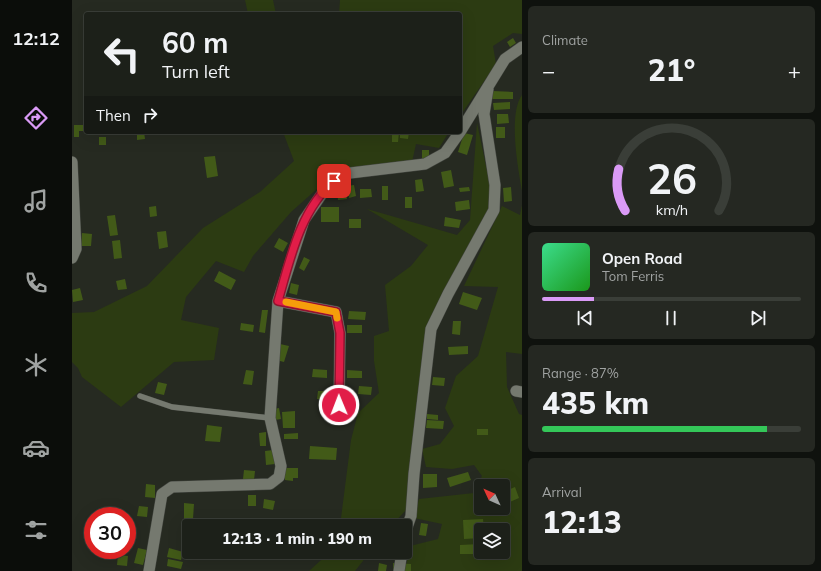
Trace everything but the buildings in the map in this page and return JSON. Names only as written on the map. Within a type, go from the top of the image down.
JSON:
[{"type":"street","points":[[410,519],[431,329],[448,294],[494,210],[494,185],[484,114],[488,89],[493,76],[505,59],[522,47]]},
{"type":"street","points":[[462,129],[488,89]]},
{"type":"street","points":[[149,571],[162,494],[172,487],[270,484],[279,477],[281,466],[270,418],[278,301],[304,220],[326,188],[342,174],[426,164],[445,153],[459,134]]},
{"type":"street","points":[[72,162],[76,249],[72,258]]},
{"type":"street","points":[[278,301],[336,312],[340,333],[339,405]]},
{"type":"street","points":[[399,571],[401,559]]},
{"type":"lane","points":[[140,396],[172,407],[270,418]]},
{"type":"green space","points":[[245,0],[273,0],[276,12],[248,12]]},
{"type":"green space","points":[[340,0],[522,0],[522,34],[513,33],[493,46],[496,64],[462,113],[462,12],[339,12]]},
{"type":"green space","points":[[522,95],[522,191],[515,142],[515,128],[518,104]]},
{"type":"green space","points":[[477,123],[493,200],[432,314],[423,355],[416,439],[406,510],[398,519],[341,519],[351,440],[358,413],[379,393],[374,361],[374,336],[389,331],[385,285],[411,266],[428,245],[367,209],[457,235],[470,220]]},
{"type":"green space","points":[[284,134],[448,134],[439,148],[416,144],[412,162],[335,173],[291,212],[253,256],[244,272],[216,261],[186,297],[181,320],[219,328],[214,360],[174,362],[121,407],[82,377],[78,368],[72,362],[72,313],[94,312],[147,286],[203,228],[260,192],[294,161]]},
{"type":"green space","points":[[522,205],[522,354],[506,352],[507,387],[519,414],[522,415],[522,571],[405,571],[407,559],[412,559],[412,546],[438,539],[442,524],[414,518],[419,499],[474,493],[474,515],[510,515],[510,479],[481,479],[482,476],[474,465],[452,469],[426,467],[422,449],[440,444],[454,426],[445,408],[456,376],[478,356],[498,287],[464,286],[502,206],[520,215]]},
{"type":"green space","points":[[322,559],[364,559],[355,571],[309,571]]},
{"type":"slow traffic","points":[[286,302],[336,312],[337,318]]},
{"type":"route","points":[[334,181],[326,188],[304,220],[278,301],[336,312],[340,333],[338,369],[339,405]]}]
